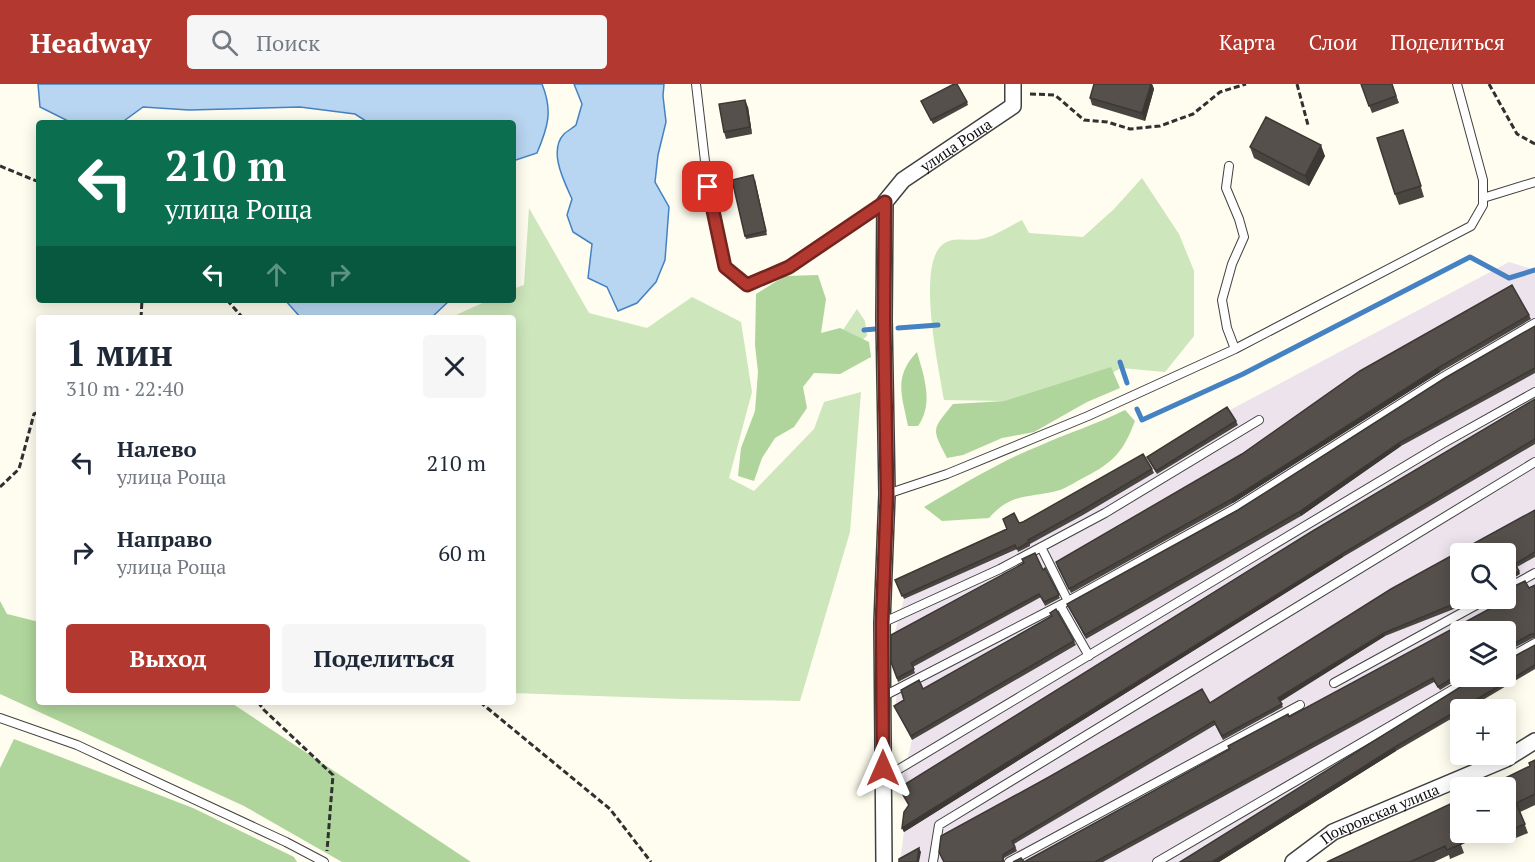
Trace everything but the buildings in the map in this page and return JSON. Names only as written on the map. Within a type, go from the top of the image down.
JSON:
[{"type":"street","name":"улица Роща","points":[[885,202],[903,180],[1013,106],[1013,89]]},
{"type":"street","points":[[884,862],[882,623],[887,494],[884,319],[885,202]]},
{"type":"street","name":"Покровская улица","points":[[1293,862],[1333,832],[1506,759],[1535,741]]},
{"type":"lane","name":"улица Роща","points":[[696,84],[708,187],[725,267],[747,285],[789,267],[885,202]]},
{"type":"lane","points":[[887,494],[947,474],[1088,416],[1235,349],[1471,226],[1483,205],[1483,180],[1457,84]]},
{"type":"lane","points":[[1229,166],[1226,188],[1244,237],[1232,264],[1222,300],[1227,328],[1235,349]]},
{"type":"lane","points":[[1483,198],[1535,182]]},
{"type":"lane","points":[[882,697],[1068,601],[1236,508],[1443,377],[1535,323]]},
{"type":"lane","points":[[883,779],[1442,444],[1535,392]]},
{"type":"lane","points":[[882,623],[1000,569],[1105,513],[1259,420]]},
{"type":"lane","points":[[933,862],[939,825],[1535,462]]},
{"type":"lane","points":[[1041,547],[1068,601]]},
{"type":"lane","points":[[1516,583],[1535,573]]},
{"type":"lane","points":[[1060,605],[1089,656]]},
{"type":"lane","points":[[1334,683],[1469,609]]},
{"type":"lane","points":[[1516,653],[1535,642]]},
{"type":"lane","points":[[1157,862],[1457,687]]},
{"type":"lane","points":[[1009,862],[1300,705]]},
{"type":"lane","points":[[0,718],[77,745],[286,842],[324,862]]},
{"type":"path","points":[[1013,89],[1054,95],[1084,120],[1107,122],[1130,129],[1160,126],[1193,114],[1220,92],[1246,84]]},
{"type":"path","points":[[1297,84],[1308,125]]},
{"type":"path","points":[[1489,84],[1516,134],[1535,144]]},
{"type":"path","points":[[0,166],[36,181]]},
{"type":"path","points":[[230,303],[240,315]]},
{"type":"path","points":[[0,487],[19,469],[36,413]]},
{"type":"path","points":[[260,705],[333,775],[327,851]]},
{"type":"path","points":[[484,705],[610,809],[651,862]]},
{"type":"shaded area","points":[[1509,262],[1535,270],[1535,669],[1516,680],[1516,621],[1450,621],[1450,687],[1504,687],[1483,699],[1450,699],[1450,719],[1219,862],[900,862],[906,816],[910,809],[900,791],[912,740],[895,710],[898,681],[892,664],[893,639],[904,599],[897,583],[1025,525],[1147,462],[1228,411]]},
{"type":"green space","points":[[1142,178],[1179,234],[1194,271],[1194,336],[1165,372],[1121,368],[1061,402],[944,400],[930,297],[934,258],[941,246],[955,240],[986,238],[1022,220],[1029,233],[1083,237],[1114,209]]},
{"type":"green space","points":[[529,208],[589,313],[647,328],[692,297],[741,322],[752,392],[729,478],[754,491],[814,429],[824,402],[861,392],[850,532],[800,701],[516,693],[516,315],[456,315],[482,303],[516,303],[516,288],[524,285]]},
{"type":"green space","points":[[818,275],[826,299],[821,333],[840,328],[869,342],[871,357],[840,374],[814,373],[803,387],[807,408],[794,427],[775,438],[762,458],[754,481],[738,476],[741,448],[755,411],[758,372],[755,345],[756,294],[785,276]]},
{"type":"green space","points":[[857,309],[865,321],[867,336],[856,345],[840,344],[843,330]]},
{"type":"green space","points":[[917,352],[926,390],[926,409],[918,426],[908,426],[902,396],[902,378],[909,361]]},
{"type":"green space","points":[[1111,367],[1120,388],[1087,402],[1034,432],[1002,438],[963,455],[947,458],[938,441],[936,430],[938,425],[953,404],[1005,401]]},
{"type":"green space","points":[[1125,410],[1135,421],[1122,448],[1095,472],[1060,490],[1022,497],[1006,503],[989,518],[942,521],[924,507],[1010,459]]},
{"type":"green space","points":[[0,601],[7,614],[36,621],[36,705],[235,705],[471,862],[342,862],[244,806],[0,694]]},
{"type":"green space","points":[[14,739],[193,808],[294,857],[297,862],[0,862],[0,768]]},
{"type":"water","points":[[38,84],[542,84],[548,119],[537,153],[516,160],[516,120],[364,120],[355,114],[300,107],[189,110],[143,107],[125,120],[66,120],[40,107]]},
{"type":"water","points":[[574,84],[664,84],[666,122],[658,155],[655,182],[669,207],[665,260],[656,282],[637,303],[618,311],[607,287],[588,278],[592,244],[573,232],[567,215],[572,199],[559,166],[557,149],[564,134],[576,125],[582,104]]},
{"type":"water","points":[[288,303],[447,303],[434,315],[298,315]]},
{"type":"waterway","points":[[1137,409],[1142,420],[1243,374],[1470,257],[1509,278],[1535,270]]},
{"type":"waterway","points":[[898,328],[938,325]]},
{"type":"waterway","points":[[864,330],[875,329]]},
{"type":"waterway","points":[[1120,362],[1127,383]]},
{"type":"route","points":[[708,187],[725,267],[747,285],[789,267],[885,202],[884,319],[887,494],[882,623],[883,768]]}]
